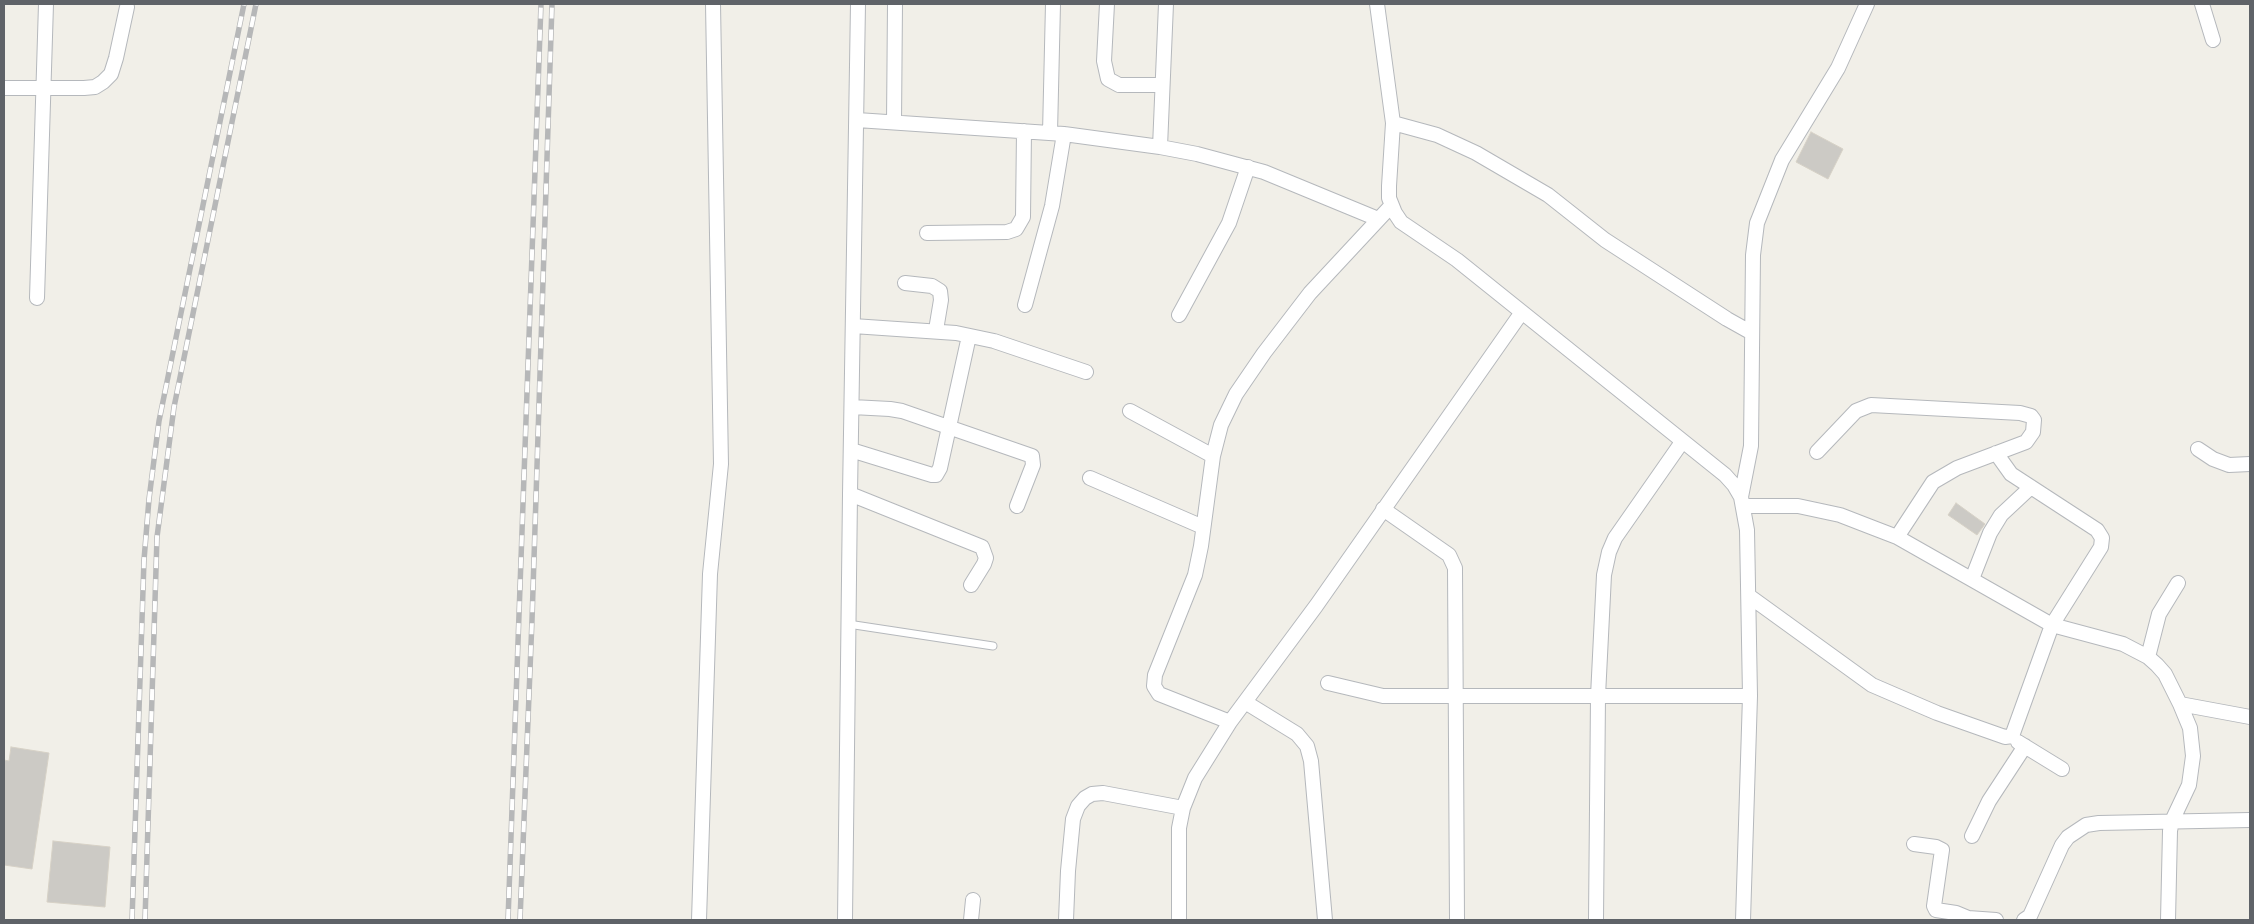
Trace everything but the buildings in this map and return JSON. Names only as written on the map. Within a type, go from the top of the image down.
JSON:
[{"type":"street","points":[[37,298],[45,88],[46,4]]},
{"type":"street","points":[[699,920],[710,574],[722,464],[714,4]]},
{"type":"street","points":[[845,920],[858,4]]},
{"type":"street","points":[[894,122],[895,4]]},
{"type":"street","points":[[1025,305],[1052,206],[1057,134],[1053,4]]},
{"type":"street","points":[[1107,4],[1104,61],[1108,79],[1119,85],[1162,85]]},
{"type":"street","points":[[1160,147],[1166,4]]},
{"type":"street","points":[[1377,4],[1393,123],[1389,186],[1391,206],[1401,222],[1457,260],[1725,475],[1734,485],[1742,502],[1747,530],[1750,696],[1743,920]]},
{"type":"street","points":[[1742,502],[1751,446],[1753,255],[1757,224],[1782,160],[1838,68],[1867,4]]},
{"type":"street","points":[[2202,4],[2213,40]]},
{"type":"street","points":[[4,88],[84,88],[95,87],[103,82],[110,74],[116,58],[127,7]]},
{"type":"street","points":[[857,120],[1024,131],[1160,147],[1248,167],[1378,219]]},
{"type":"street","points":[[1393,123],[1437,135],[1492,162],[1548,195],[1605,240],[1727,320],[1752,333]]},
{"type":"street","points":[[927,232],[1007,232],[1016,229],[1023,217],[1024,131]]},
{"type":"street","points":[[1179,315],[1230,223],[1248,167]]},
{"type":"street","points":[[1230,722],[1159,694],[1154,686],[1155,675],[1195,575],[1204,527],[1213,456],[1221,425],[1227,410],[1264,353],[1310,293],[1391,206]]},
{"type":"street","points":[[905,283],[932,286],[940,291],[941,300],[936,330]]},
{"type":"street","points":[[1179,920],[1179,828],[1183,808],[1195,778],[1230,722],[1316,606],[1522,312]]},
{"type":"street","points":[[854,326],[936,330],[969,336],[994,341],[1086,372]]},
{"type":"street","points":[[851,450],[936,475],[940,468],[969,336]]},
{"type":"street","points":[[1817,452],[1856,411],[1871,405],[2020,413],[2031,416],[2034,424],[2030,439],[2019,445],[1957,468],[1933,482],[1897,537]]},
{"type":"street","points":[[852,407],[890,408],[1032,456],[1033,465],[1017,506]]},
{"type":"street","points":[[1130,411],[1213,456]]},
{"type":"street","points":[[1596,920],[1598,696],[1604,575],[1609,552],[1625,522],[1682,442]]},
{"type":"street","points":[[2198,449],[2213,460],[2229,465],[2250,464]]},
{"type":"street","points":[[1996,453],[2011,474],[2097,530],[2102,538],[2101,546],[2052,625],[2015,731],[2009,737]]},
{"type":"street","points":[[1090,478],[1204,527]]},
{"type":"street","points":[[1972,579],[1990,533],[2001,515],[2031,487]]},
{"type":"street","points":[[850,494],[982,547],[986,558],[971,585]]},
{"type":"street","points":[[1742,502],[1798,506],[1840,516],[1897,537],[2052,625],[2123,644],[2148,657],[2165,674],[2180,704],[2190,728],[2193,756],[2189,784],[2172,821],[2168,920]]},
{"type":"street","points":[[1383,510],[1449,555],[1455,568],[1457,920]]},
{"type":"street","points":[[2148,657],[2159,614],[2178,583]]},
{"type":"street","points":[[1748,596],[1872,685],[1937,713],[2009,737],[2062,769]]},
{"type":"street","points":[[1328,683],[1383,696],[1750,696]]},
{"type":"street","points":[[1245,702],[1297,734],[1307,746],[1312,761],[1325,920]]},
{"type":"street","points":[[2180,704],[2250,717]]},
{"type":"street","points":[[1972,836],[1990,801],[2025,746]]},
{"type":"street","points":[[1066,920],[1068,870],[1074,819],[1078,806],[1085,798],[1092,794],[1104,793],[1183,808]]},
{"type":"street","points":[[2024,920],[2030,916],[2062,845],[2075,831],[2099,823],[2250,820]]},
{"type":"street","points":[[1914,844],[1936,847],[1942,850],[1934,908],[1962,918],[1996,920]]},
{"type":"street","points":[[971,920],[973,900]]},
{"type":"lane","points":[[848,624],[993,646]]},
{"type":"railway","points":[[132,920],[144,560],[149,499],[159,421],[244,4]]},
{"type":"railway","points":[[145,920],[157,537],[174,407],[256,4]]},
{"type":"railway","points":[[508,920],[541,4]]},
{"type":"railway","points":[[520,920],[532,620],[552,4]]}]
